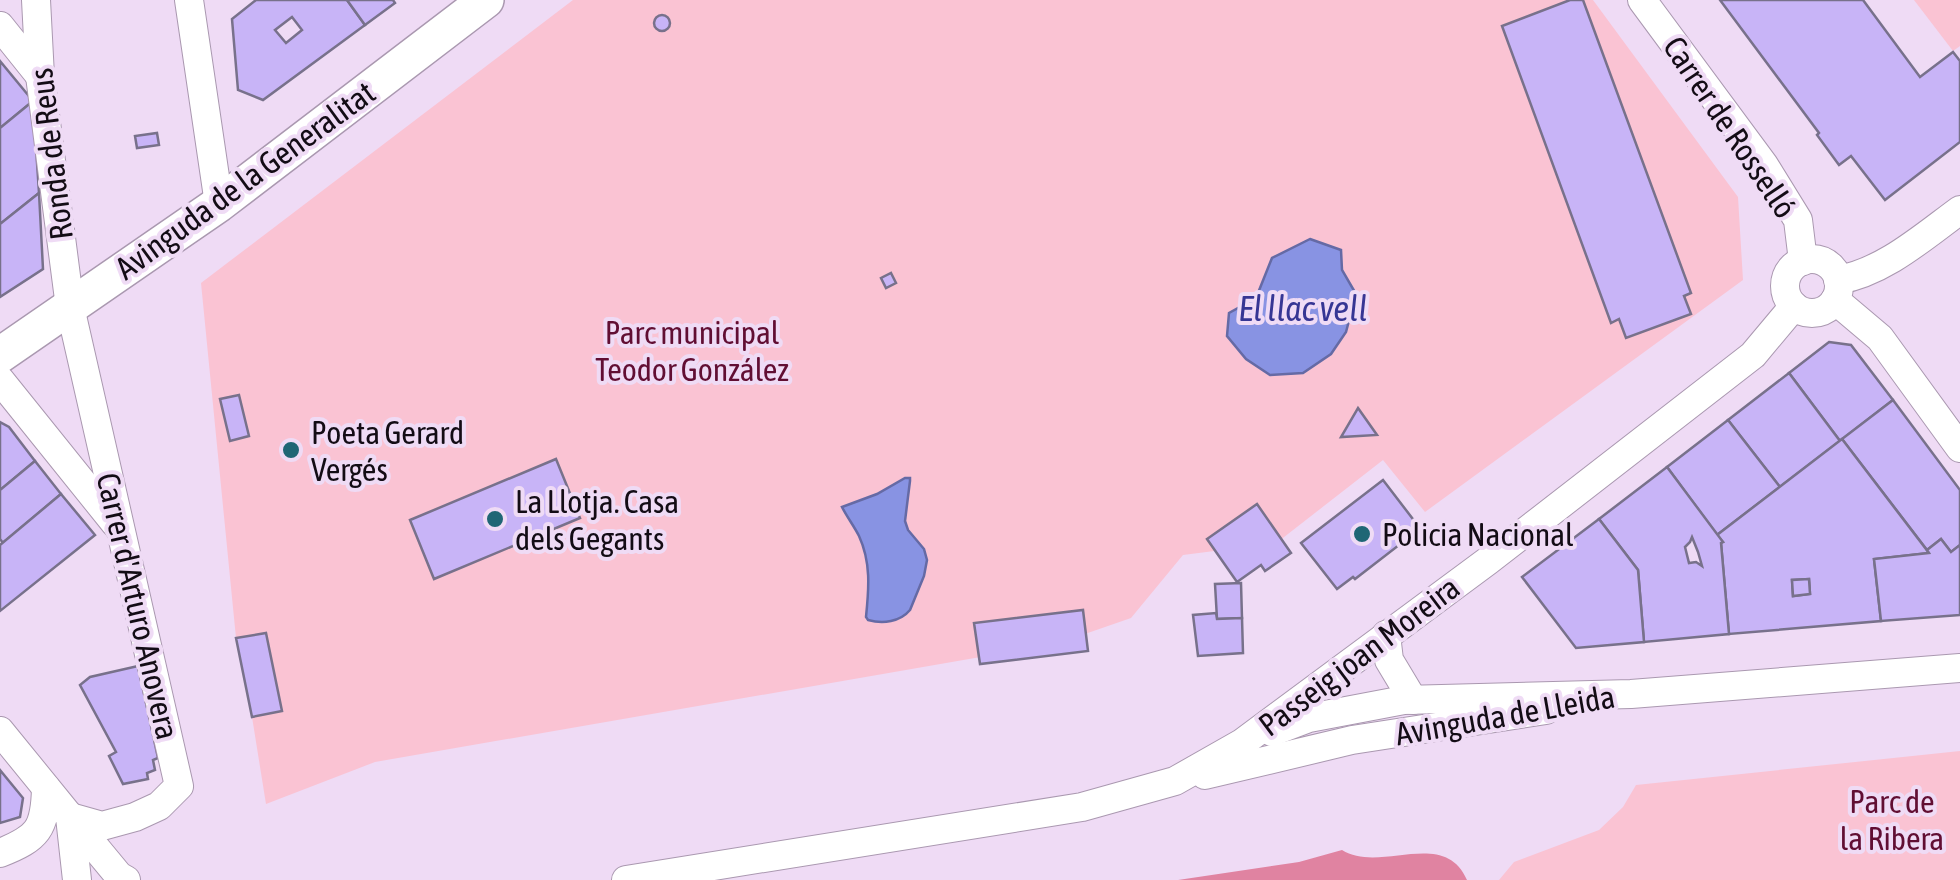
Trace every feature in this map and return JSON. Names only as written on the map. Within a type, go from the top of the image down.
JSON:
[{"type":"street","name":"Ronda de Reus","points":[[36,0],[40,76],[70,307]]},
{"type":"street","points":[[189,0],[219,204]]},
{"type":"street","name":"Avinguda de la Generalitat","points":[[0,355],[219,204],[486,0]]},
{"type":"street","name":"Carrer de Rosselló","points":[[1642,0],[1764,165],[1798,220],[1803,260]]},
{"type":"street","points":[[0,26],[40,76]]},
{"type":"street","points":[[1960,210],[1837,290],[1828,308],[1803,311],[1794,306],[1786,290],[1792,267],[1803,260],[1823,261],[1831,267],[1837,290],[1880,338],[1960,448]]},
{"type":"street","name":"Passeig joan Moreira","points":[[626,880],[1082,807],[1175,782],[1242,743],[1489,560],[1754,354],[1794,306]]},
{"type":"street","name":"Carrer d'Arturo Anovera","points":[[70,307],[179,786],[159,806],[102,826],[70,816]]},
{"type":"street","points":[[0,380],[121,530]]},
{"type":"street","name":"Avinguda de Lleida","points":[[1386,635],[1389,660],[1413,700]]},
{"type":"street","points":[[1630,694],[1960,668]]},
{"type":"street","name":"Avinguda de Lleida","points":[[1242,743],[1310,718],[1413,700],[1630,694]]},
{"type":"street","name":"Avinguda de Lleida","points":[[1175,782],[1352,740],[1630,694]]},
{"type":"street","points":[[0,731],[126,880]]},
{"type":"street","points":[[0,853],[24,844],[39,829],[46,810],[46,788]]},
{"type":"street","points":[[70,816],[77,880]]},
{"type":"green space","name":"Parc municipal Teodor González","points":[[573,0],[1593,0],[1738,197],[1743,280],[1425,512],[1383,460],[1270,548],[1183,555],[1131,618],[1056,644],[375,762],[266,804],[236,638],[201,283]]},
{"type":"green space","points":[[1914,0],[1960,0],[1960,46],[1953,51]]},
{"type":"green space","name":"Parc de la Ribera","points":[[1960,751],[1960,880],[1499,880],[1514,862],[1599,830],[1623,807],[1636,785]]},
{"type":"shaded area","points":[[1342,850],[1357,856],[1443,856],[1457,864],[1467,880],[1178,880],[1299,862]]},
{"type":"water","name":"El llac vell","points":[[1310,239],[1341,250],[1342,270],[1356,294],[1346,332],[1331,354],[1303,373],[1270,375],[1246,359],[1227,336],[1229,313],[1256,298],[1272,258]]},
{"type":"water","points":[[910,478],[905,521],[924,549],[924,576],[906,614],[891,621],[868,620],[866,556],[842,507]]},
{"type":"building","points":[[256,0],[347,0],[365,25],[263,100],[238,90],[232,19]],"holes":[[[292,17],[302,30],[286,43],[275,30]]]},
{"type":"building","points":[[347,0],[393,0],[395,3],[365,25]]},
{"type":"building","points":[[1570,0],[1583,0],[1691,293],[1684,296],[1691,314],[1626,338],[1619,319],[1611,323],[1502,26]]},
{"type":"building","points":[[1720,0],[1863,0],[1920,77],[1953,52],[1960,61],[1960,142],[1885,200],[1851,156],[1839,165]]},
{"type":"building","points":[[662,15],[670,23],[662,31],[654,23]]},
{"type":"building","points":[[0,61],[33,101],[0,128]]},
{"type":"building","points":[[33,101],[39,193],[0,224],[0,128]]},
{"type":"building","points":[[157,133],[159,145],[137,148],[135,136]]},
{"type":"building","points":[[39,193],[43,269],[0,297],[0,224]]},
{"type":"building","points":[[891,273],[896,283],[886,288],[881,278]]},
{"type":"building","points":[[1829,342],[1851,345],[1893,400],[1840,441],[1789,373]]},
{"type":"building","points":[[1789,373],[1840,441],[1780,487],[1728,420]]},
{"type":"building","points":[[239,395],[249,436],[230,441],[220,399]]},
{"type":"building","points":[[1893,400],[1960,490],[1960,545],[1951,552],[1941,539],[1927,550],[1842,439]]},
{"type":"building","points":[[1358,408],[1377,435],[1341,437]]},
{"type":"building","points":[[1728,420],[1780,487],[1717,535],[1667,467]]},
{"type":"building","points":[[0,422],[9,427],[35,461],[0,490]]},
{"type":"building","points":[[1842,439],[1929,553],[1874,559],[1881,621],[1729,634],[1723,542],[1717,535]],"holes":[[[1809,579],[1810,594],[1793,596],[1792,580]]]},
{"type":"building","name":"La Llotja. Casa dels Gegants","points":[[556,459],[580,518],[434,579],[410,520]]},
{"type":"building","points":[[35,461],[61,494],[3,543],[0,490]]},
{"type":"building","points":[[1667,467],[1723,542],[1729,634],[1644,642],[1638,570],[1599,519]],"holes":[[[1692,537],[1702,566],[1689,563],[1685,547]]]},
{"type":"building","name":"Policia Nacional","points":[[1383,480],[1419,527],[1337,589],[1301,543]]},
{"type":"building","points":[[61,494],[95,535],[0,611],[0,545]]},
{"type":"building","points":[[1257,504],[1291,553],[1265,571],[1261,565],[1237,582],[1207,539]]},
{"type":"building","points":[[1599,519],[1638,570],[1644,642],[1576,648],[1522,577]]},
{"type":"building","points":[[1941,539],[1951,552],[1960,545],[1960,615],[1881,621],[1874,559],[1929,553],[1927,550]]},
{"type":"building","points":[[1809,579],[1810,594],[1793,596],[1792,580]]},
{"type":"building","points":[[1241,583],[1242,618],[1217,619],[1215,584]]},
{"type":"building","points":[[1083,610],[1088,651],[980,664],[974,623]]},
{"type":"building","points":[[1216,613],[1217,619],[1242,618],[1243,653],[1198,656],[1193,615]]},
{"type":"building","points":[[266,633],[282,711],[252,717],[236,638]]},
{"type":"building","points":[[138,666],[158,758],[153,760],[155,770],[147,773],[148,779],[123,784],[109,756],[116,752],[80,685],[90,677]]},
{"type":"building","points":[[0,770],[23,798],[20,817],[0,823]]},
{"type":"place","name":"Poeta Gerard Vergés","points":[[291,450]]},
{"type":"place","name":"La Llotja. Casa dels Gegants","points":[[495,519]]},
{"type":"place","name":"Policia Nacional","points":[[1362,534]]}]
